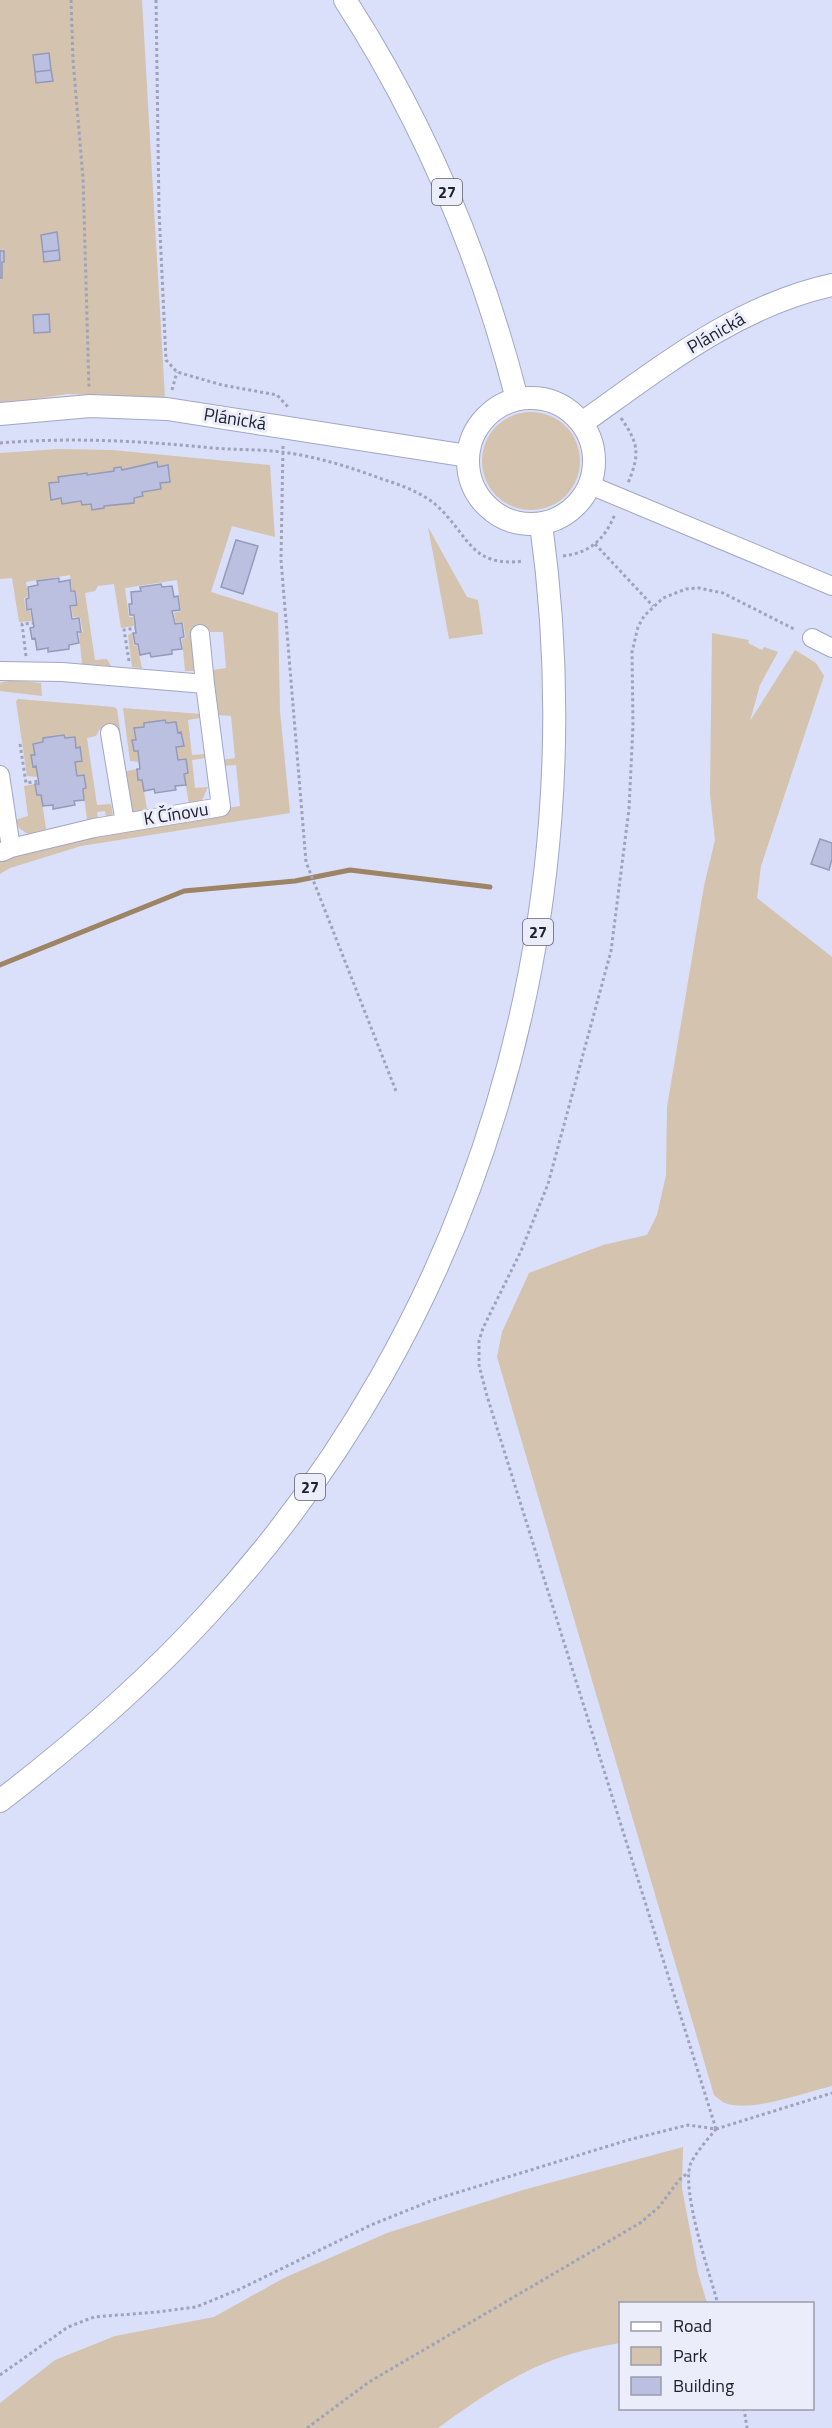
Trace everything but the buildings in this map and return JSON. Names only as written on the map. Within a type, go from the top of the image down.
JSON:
[{"type":"main road","name":"27","points":[[345,0],[394,84],[444,186],[487,297],[517,399]]},
{"type":"main road","name":"Plánická","points":[[582,423],[703,339],[763,307],[832,285]]},
{"type":"main road","points":[[517,399],[550,400],[568,410],[582,423],[591,439],[594,468],[590,485],[580,502],[571,511],[554,520],[528,525],[508,520],[486,506],[471,483],[468,456],[472,437],[483,420],[498,407],[517,399]]},
{"type":"main road","name":"Plánická","points":[[0,414],[90,406],[167,409],[468,456]]},
{"type":"main road","name":"27","points":[[0,1801],[66,1749],[156,1668],[208,1614],[257,1557],[311,1486],[352,1425],[396,1348],[448,1242],[477,1167],[503,1089],[530,976],[544,889],[552,810],[555,669],[541,524]]},
{"type":"street","points":[[590,485],[832,586]]},
{"type":"street","name":"K Čínovu","points":[[0,775],[5,850],[37,840],[221,807],[200,634]]},
{"type":"street","points":[[812,638],[832,648]]},
{"type":"street","points":[[0,671],[62,672],[205,684]]},
{"type":"street","points":[[110,733],[125,823]]},
{"type":"path","points":[[71,0],[73,60],[83,178],[90,406]]},
{"type":"path","points":[[156,0],[159,210],[166,360],[177,372],[222,385],[277,395],[290,411],[291,417],[282,452],[281,560],[306,862],[396,1091]]},
{"type":"path","points":[[0,443],[102,439],[282,452],[340,465],[404,486],[432,502],[450,518],[476,551],[493,562],[509,563],[574,555],[596,544],[606,533],[636,463],[637,451],[632,434],[610,403]]},
{"type":"path","points":[[596,544],[653,606]]},
{"type":"path","points":[[716,2129],[479,1365],[479,1341],[483,1328],[531,1230],[548,1184],[608,968],[617,919],[631,792],[633,645],[638,627],[653,606],[663,598],[686,589],[711,589],[812,638]]},
{"type":"path","points":[[27,662],[22,624],[33,623]]},
{"type":"path","points":[[130,670],[124,630],[136,628]]},
{"type":"path","points":[[20,744],[26,783],[39,781]]},
{"type":"path","points":[[0,2375],[68,2327],[94,2317],[196,2307],[240,2289],[371,2225],[433,2200],[627,2140],[688,2125],[716,2129],[832,2094]]},
{"type":"path","points":[[716,2129],[691,2163],[689,2172],[692,2205],[717,2302]]},
{"type":"path","points":[[307,2428],[369,2382],[640,2223],[659,2207],[679,2180],[689,2172]]},
{"type":"path","points":[[744,2410],[747,2428]]},
{"type":"green space","points":[[0,0],[142,0],[165,398],[67,394],[0,405]]},
{"type":"green space","points":[[531,412],[550,416],[566,426],[576,442],[580,461],[576,480],[566,496],[550,506],[531,510],[512,506],[496,496],[486,480],[482,461],[486,442],[496,426],[512,416]]},
{"type":"green space","points":[[59,449],[112,450],[270,465],[275,537],[232,526],[211,592],[278,613],[280,711],[290,813],[81,846],[10,868],[0,874],[0,860],[98,835],[227,814],[227,808],[240,806],[236,765],[223,766],[222,760],[235,758],[231,716],[218,715],[213,670],[226,668],[223,632],[210,632],[209,630],[193,632],[195,671],[185,671],[182,639],[186,638],[183,622],[176,623],[174,613],[181,611],[177,580],[125,588],[129,617],[133,617],[134,626],[121,628],[114,584],[98,586],[95,591],[85,593],[95,660],[107,659],[111,666],[82,664],[79,633],[83,632],[80,617],[73,617],[71,607],[78,605],[76,590],[72,590],[70,575],[26,582],[28,597],[24,598],[26,611],[30,611],[32,621],[19,622],[12,578],[0,579],[0,453]]},
{"type":"green space","points":[[428,527],[467,597],[478,600],[483,634],[449,639]]},
{"type":"green space","points":[[132,633],[142,668],[132,667],[128,635]]},
{"type":"green space","points":[[712,633],[749,640],[748,643],[762,650],[764,647],[778,652],[760,685],[750,721],[795,650],[816,663],[824,676],[761,866],[757,898],[832,957],[832,2086],[763,2104],[749,2105],[725,2103],[714,2095],[497,1357],[502,1332],[529,1273],[603,1245],[647,1235],[657,1215],[666,1175],[667,1107],[704,886],[715,840],[710,794]]},
{"type":"green space","points":[[10,680],[41,683],[42,696],[0,691],[0,683]]},
{"type":"green space","points":[[18,699],[117,709],[125,765],[121,766],[115,728],[99,730],[96,736],[87,738],[97,805],[111,804],[113,817],[106,817],[105,811],[97,812],[98,819],[87,819],[83,789],[86,788],[84,775],[77,776],[75,762],[82,761],[80,748],[76,748],[75,737],[65,738],[64,735],[43,738],[43,742],[33,744],[35,755],[31,756],[38,777],[27,776],[16,701]]},
{"type":"green space","points":[[123,708],[201,714],[199,718],[188,720],[192,755],[205,754],[205,758],[192,760],[195,788],[208,787],[202,800],[189,804],[176,747],[184,746],[181,733],[165,720],[144,723],[144,727],[134,728],[136,740],[132,741],[134,751],[138,751],[139,762],[130,761]]},
{"type":"green space","points":[[137,769],[138,780],[142,780],[147,809],[131,813],[122,772]]},
{"type":"green space","points":[[35,784],[41,795],[46,829],[28,834],[19,828],[15,820],[28,816],[24,786]]},
{"type":"green space","points":[[683,2147],[682,2188],[698,2273],[707,2302],[619,2302],[619,2343],[577,2352],[535,2367],[485,2396],[438,2428],[0,2428],[0,2403],[55,2360],[115,2336],[214,2317],[284,2278],[387,2233],[523,2190]]},
{"type":"waterway","points":[[0,965],[184,891],[295,881],[350,870],[490,887]]}]
